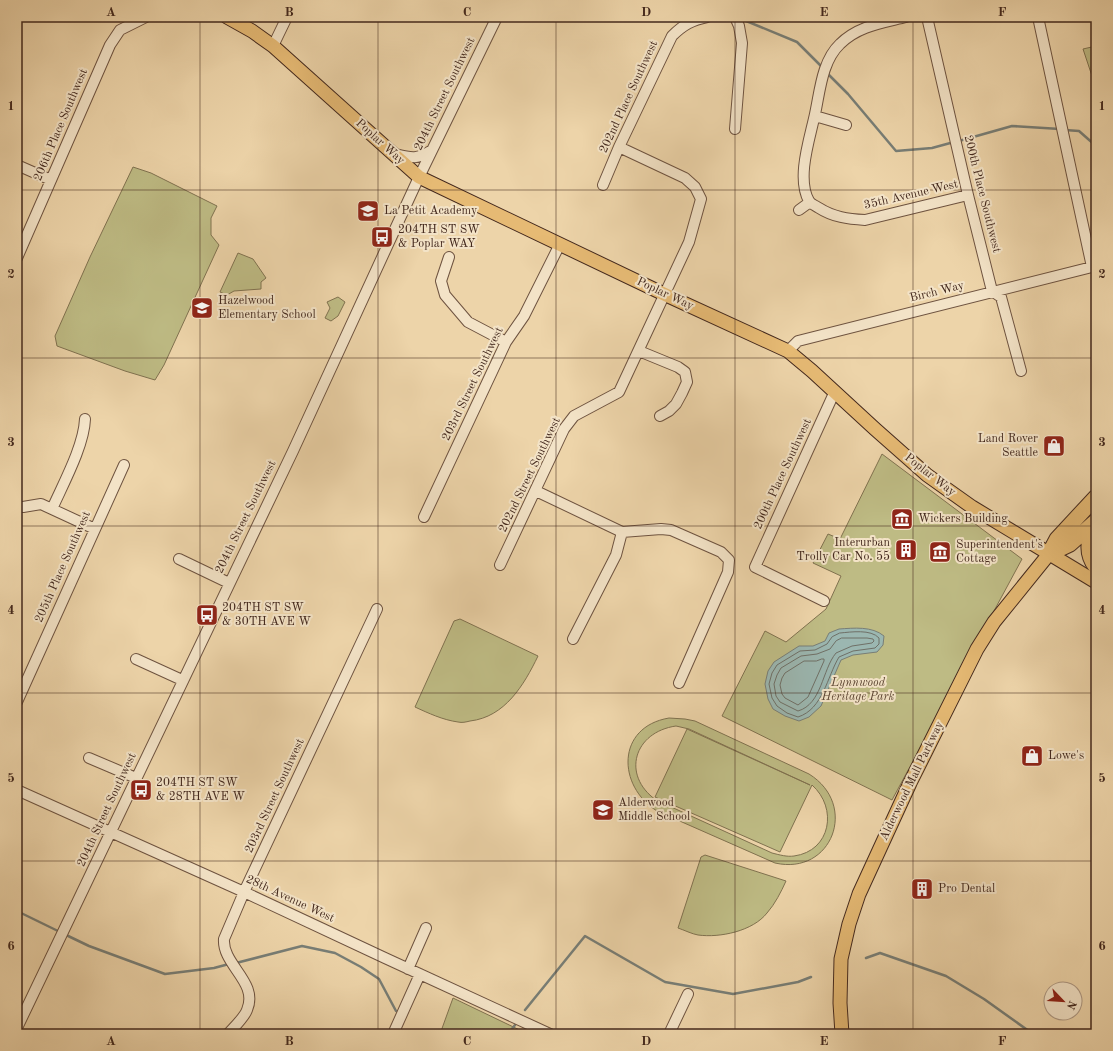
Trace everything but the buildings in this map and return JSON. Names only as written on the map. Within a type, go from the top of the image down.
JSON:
[{"type":"highway","points":[[1049,554],[1057,539],[1096,497]]},
{"type":"highway","points":[[1049,554],[1070,544],[1096,521]]},
{"type":"highway","points":[[1096,521],[1089,540],[1088,548],[1092,561],[1096,567]]},
{"type":"main road","name":"Poplar Way","points":[[227,17],[252,31],[273,46],[420,177],[666,295],[788,351],[835,391],[927,475],[972,507],[1096,582]]},
{"type":"main road","name":"Alderwood Mall Parkway","points":[[842,1034],[840,1003],[841,959],[849,924],[859,894],[912,779],[976,649],[994,622],[1049,554]]},
{"type":"street","name":"206th Place Southwest","points":[[17,258],[113,40],[120,30],[146,17]]},
{"type":"street","points":[[273,46],[287,17]]},
{"type":"street","name":"204th Street Southwest","points":[[17,1028],[111,833],[182,680],[293,452],[433,148],[497,17]]},
{"type":"street","name":"202nd Place Southwest","points":[[603,185],[619,147],[672,36],[681,27],[689,22],[707,17]]},
{"type":"street","points":[[735,17],[739,26],[742,43],[735,129]]},
{"type":"street","points":[[799,210],[810,202],[806,190],[804,174],[807,145],[826,65],[832,53],[854,32],[906,17]]},
{"type":"street","name":"200th Place Southwest","points":[[927,17],[992,291],[1001,297],[1021,371]]},
{"type":"street","points":[[1038,17],[1094,266]]},
{"type":"street","points":[[815,116],[846,125]]},
{"type":"street","name":"202nd Street Southwest","points":[[500,565],[564,429],[574,416],[619,392],[666,295],[689,242],[701,198],[695,187],[685,178],[619,147]]},
{"type":"street","points":[[394,154],[416,158],[423,156],[433,148]]},
{"type":"street","points":[[17,165],[51,180]]},
{"type":"street","name":"35th Avenue West","points":[[810,202],[837,217],[852,220],[865,220],[968,195]]},
{"type":"street","name":"203rd Street Southwest","points":[[424,517],[506,342],[524,316],[560,244]]},
{"type":"street","points":[[449,257],[440,281],[445,295],[468,322],[506,342]]},
{"type":"street","name":"Birch Way","points":[[788,351],[798,341],[1094,266]]},
{"type":"street","points":[[639,351],[678,367],[685,372],[688,382],[682,394],[676,404],[660,416]]},
{"type":"street","name":"200th Place Southwest","points":[[824,601],[755,567],[835,391]]},
{"type":"street","points":[[52,509],[79,447],[84,430],[85,419]]},
{"type":"street","name":"205th Place Southwest","points":[[17,702],[124,465]]},
{"type":"street","points":[[536,491],[622,532],[661,528],[671,530],[721,552],[729,560],[728,572],[679,683]]},
{"type":"street","points":[[23,507],[42,504],[95,529]]},
{"type":"street","points":[[573,639],[616,555],[622,532]]},
{"type":"street","points":[[179,560],[229,583]]},
{"type":"street","name":"203rd Street Southwest","points":[[228,1034],[247,1010],[250,998],[246,985],[225,951],[223,944],[224,939],[244,892],[377,609]]},
{"type":"street","points":[[136,659],[182,680]]},
{"type":"street","points":[[88,758],[136,778]]},
{"type":"street","name":"28th Avenue West","points":[[17,790],[244,892],[550,1034]]},
{"type":"street","points":[[408,969],[426,928]]},
{"type":"street","points":[[393,1034],[420,974]]},
{"type":"street","points":[[669,1034],[688,994]]},
{"type":"green space","points":[[1096,46],[1096,88],[1083,49]]},
{"type":"green space","points":[[133,167],[151,173],[217,206],[211,218],[211,235],[219,245],[164,365],[155,380],[125,371],[57,346],[55,336],[90,257]]},
{"type":"green space","points":[[238,253],[253,259],[266,278],[261,282],[261,289],[234,291],[227,295],[220,292]]},
{"type":"green space","points":[[338,297],[345,302],[338,316],[331,321],[325,318],[330,308],[327,302]]},
{"type":"green space","name":"Lynnwood Heritage Park","points":[[882,454],[1022,559],[892,800],[722,716],[765,631],[786,642],[826,609],[841,576],[813,563],[828,534],[840,539]]},
{"type":"green space","points":[[460,619],[538,656],[520,688],[503,706],[482,718],[462,722],[441,718],[415,707],[454,621]]},
{"type":"green space","points":[[669,718],[695,721],[809,774],[824,787],[833,803],[835,819],[832,835],[824,849],[811,859],[795,864],[775,863],[657,811],[644,800],[635,787],[629,773],[628,758],[631,745],[639,733],[652,724]],"holes":[[[676,726],[689,729],[810,785],[687,729],[655,797],[780,852],[812,785],[820,794],[825,805],[827,816],[827,827],[823,837],[816,846],[806,852],[794,856],[772,853],[656,800],[645,790],[638,779],[636,767],[637,756],[642,745],[650,737],[662,730]]]},
{"type":"green space","points":[[705,855],[786,881],[773,906],[761,919],[745,929],[726,934],[707,936],[691,933],[678,928],[701,857]]},
{"type":"green space","points":[[453,998],[528,1034],[440,1034]]},
{"type":"water","points":[[863,628],[874,631],[884,636],[883,645],[877,652],[853,655],[841,660],[821,706],[809,717],[799,721],[785,716],[773,709],[768,699],[765,684],[768,671],[774,662],[799,646],[813,646],[825,641],[829,633],[839,629]]},
{"type":"waterway","points":[[739,18],[797,42],[823,68]]},
{"type":"waterway","points":[[827,73],[848,94],[896,151],[932,148],[954,142]]},
{"type":"waterway","points":[[959,141],[1012,126],[1060,129]]},
{"type":"waterway","points":[[1065,130],[1079,131],[1096,146]]},
{"type":"waterway","points":[[17,911],[60,932]]},
{"type":"waterway","points":[[64,934],[89,946],[165,974],[214,968],[229,964]]},
{"type":"waterway","points":[[525,1010],[585,936],[665,982],[733,994],[798,982],[811,977]]},
{"type":"waterway","points":[[236,963],[302,946],[335,953],[379,979],[396,1011]]},
{"type":"waterway","points":[[866,958],[880,953],[946,976],[984,999],[1033,1034]]},
{"type":"waterway","points":[[508,1034],[515,1025]]},
{"type":"place","name":"La Petit Academy","points":[[368,211]]},
{"type":"place","name":"204TH ST SW & Poplar WAY","points":[[382,237]]},
{"type":"place","name":"Hazelwood Elementary School","points":[[202,308]]},
{"type":"place","name":"Land Rover Seattle","points":[[1054,446]]},
{"type":"place","name":"Wickers Building","points":[[902,519]]},
{"type":"place","name":"Interurban Trolly Car No. 55","points":[[906,550]]},
{"type":"place","name":"Superintendent's Cottage","points":[[940,552]]},
{"type":"place","name":"204TH ST SW & 30TH AVE W","points":[[207,615]]},
{"type":"place","name":"Lowe's","points":[[1032,756]]},
{"type":"place","name":"204TH ST SW & 28TH AVE W","points":[[141,790]]},
{"type":"place","name":"Alderwood Middle School","points":[[603,810]]},
{"type":"place","name":"Pro Dental","points":[[922,889]]}]
